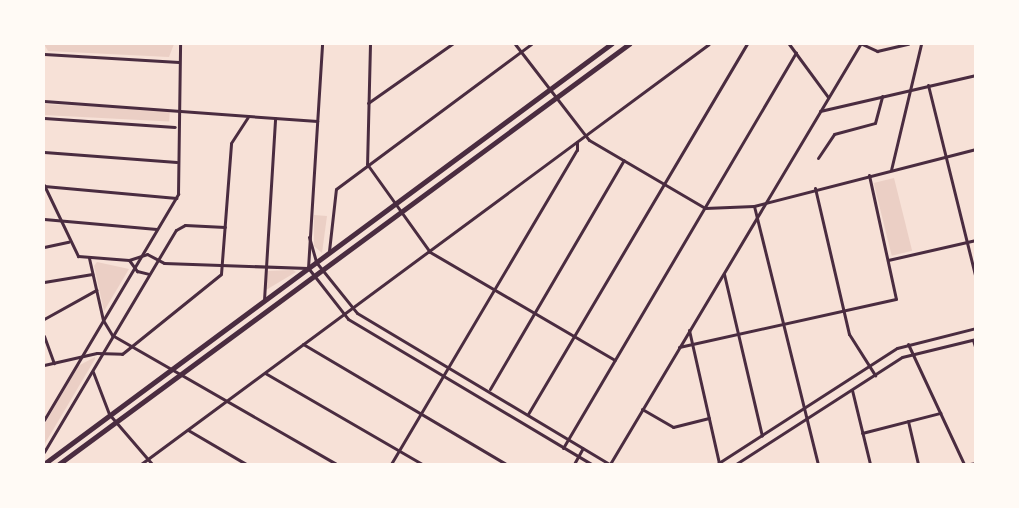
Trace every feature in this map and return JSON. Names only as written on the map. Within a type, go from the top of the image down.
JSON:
[{"type":"main road","points":[[44,464],[611,44]]},
{"type":"main road","points":[[59,465],[628,44]]},
{"type":"street","points":[[44,420],[140,255],[176,198],[175,127],[180,44]]},
{"type":"street","points":[[322,44],[308,268],[343,315],[591,465]]},
{"type":"street","points":[[372,44],[367,104],[367,164],[430,252],[615,360]]},
{"type":"street","points":[[367,104],[452,44]]},
{"type":"street","points":[[515,44],[585,135],[705,208],[764,204],[815,188],[975,149]]},
{"type":"street","points":[[329,251],[332,195],[367,164],[531,44]]},
{"type":"street","points":[[144,463],[709,44]]},
{"type":"street","points":[[528,414],[747,44]]},
{"type":"street","points":[[789,44],[828,97]]},
{"type":"street","points":[[309,237],[316,262],[352,309],[610,465],[861,44],[877,51],[908,44]]},
{"type":"street","points":[[891,170],[921,44]]},
{"type":"street","points":[[563,447],[796,53]]},
{"type":"street","points":[[44,54],[179,62]]},
{"type":"street","points":[[819,111],[975,75]]},
{"type":"street","points":[[928,85],[975,279]]},
{"type":"street","points":[[818,158],[834,134],[878,120],[882,96]]},
{"type":"street","points":[[44,100],[176,108],[248,117],[317,121]]},
{"type":"street","points":[[44,365],[77,361],[102,353],[118,355],[221,274],[231,140],[248,117]]},
{"type":"street","points":[[44,118],[175,127]]},
{"type":"street","points":[[264,300],[264,266],[275,118]]},
{"type":"street","points":[[391,465],[577,150],[576,141]]},
{"type":"street","points":[[44,152],[177,162]]},
{"type":"street","points":[[489,390],[624,160]]},
{"type":"street","points":[[679,346],[693,346],[896,299],[869,175]]},
{"type":"street","points":[[176,198],[44,186],[57,219],[75,254],[89,258],[129,260],[140,255],[158,261],[308,268]]},
{"type":"street","points":[[815,188],[851,339],[875,375]]},
{"type":"street","points":[[754,206],[818,465]]},
{"type":"street","points":[[44,219],[157,229]]},
{"type":"street","points":[[44,452],[112,335],[179,227],[225,227]]},
{"type":"street","points":[[888,260],[975,240]]},
{"type":"street","points":[[44,247],[68,242]]},
{"type":"street","points":[[89,258],[103,320],[112,335],[170,369],[184,374],[336,465]]},
{"type":"street","points":[[129,260],[134,266],[149,274]]},
{"type":"street","points":[[723,273],[762,436]]},
{"type":"street","points":[[44,282],[92,274]]},
{"type":"street","points":[[44,319],[96,290]]},
{"type":"street","points":[[689,330],[719,464],[868,367],[908,344],[975,328]]},
{"type":"street","points":[[44,336],[54,363]]},
{"type":"street","points":[[736,465],[910,354],[974,339],[975,350]]},
{"type":"street","points":[[303,344],[506,465]]},
{"type":"street","points":[[908,344],[910,354],[964,465]]},
{"type":"street","points":[[92,371],[109,414],[144,463],[152,465]]},
{"type":"street","points":[[265,372],[422,465]]},
{"type":"street","points":[[852,390],[870,465]]},
{"type":"street","points":[[642,408],[673,427],[709,418]]},
{"type":"street","points":[[862,433],[940,413]]},
{"type":"street","points":[[908,422],[918,465]]},
{"type":"street","points":[[188,430],[246,465]]},
{"type":"street","points":[[573,465],[583,448]]},
{"type":"street","points":[[970,465],[975,463]]},
{"type":"shaded area","points":[[44,44],[174,44],[169,57],[48,51]]},
{"type":"shaded area","points":[[44,104],[170,111],[169,122],[44,115]]},
{"type":"shaded area","points":[[894,178],[912,251],[892,256],[874,183]]},
{"type":"shaded area","points":[[314,215],[327,216],[322,253],[314,246]]},
{"type":"shaded area","points":[[97,262],[129,269],[104,311],[94,266]]},
{"type":"shaded area","points":[[293,270],[296,272],[266,290],[266,271]]},
{"type":"shaded area","points":[[95,357],[44,445],[44,425],[78,366]]}]
